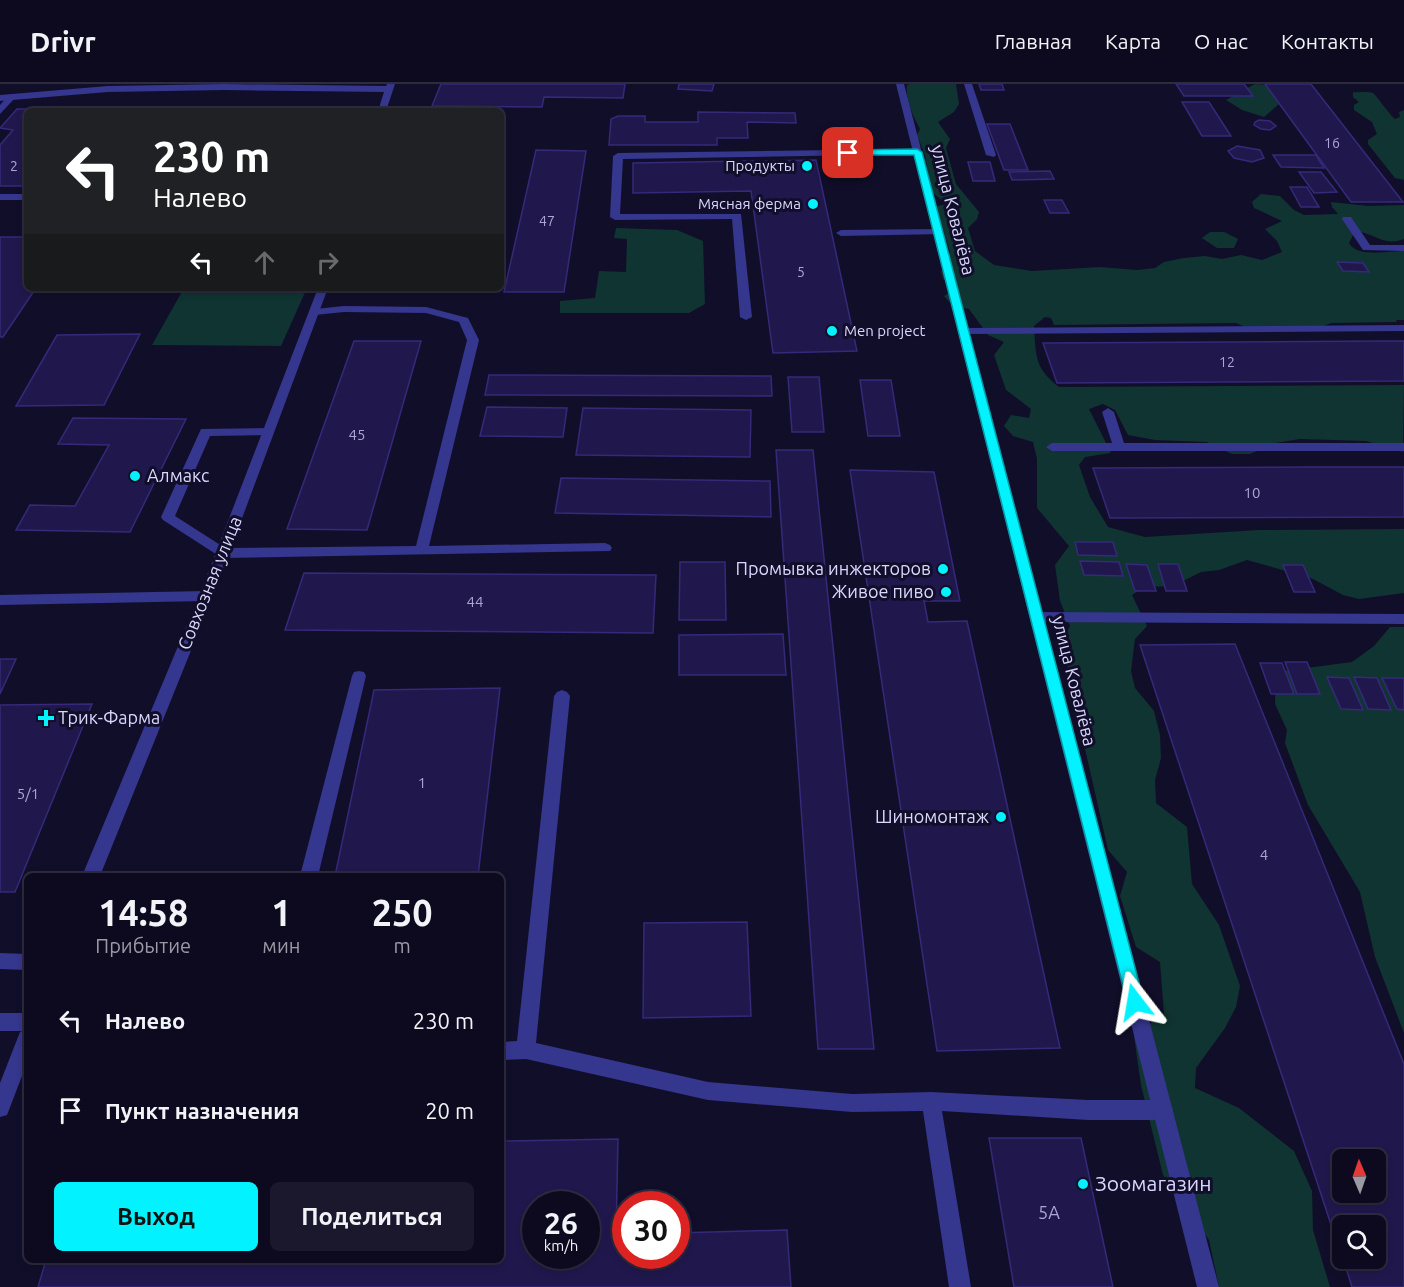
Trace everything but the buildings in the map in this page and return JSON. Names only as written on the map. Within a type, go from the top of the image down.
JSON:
[{"type":"street","name":"улица Ковалёва","points":[[900,84],[1208,1287]]},
{"type":"street","points":[[968,84],[991,155]]},
{"type":"street","points":[[0,98],[110,87],[225,85],[390,87],[383,108]]},
{"type":"street","points":[[0,111],[11,98]]},
{"type":"street","points":[[746,317],[737,216],[615,217],[618,156],[917,152]]},
{"type":"street","points":[[0,197],[24,197]]},
{"type":"street","points":[[1347,219],[1367,248],[1404,248]]},
{"type":"street","points":[[841,233],[938,232]]},
{"type":"street","name":"Совхозная улица","points":[[92,873],[206,596],[322,291]]},
{"type":"street","points":[[315,312],[344,309],[426,310],[464,320],[474,339],[421,551]]},
{"type":"street","points":[[964,331],[1404,328]]},
{"type":"street","points":[[1108,412],[1119,447]]},
{"type":"street","points":[[269,432],[204,432],[168,517],[222,553],[605,548]]},
{"type":"street","points":[[1052,447],[1404,447]]},
{"type":"street","points":[[0,600],[206,596]]},
{"type":"street","points":[[1038,617],[1404,620]]},
{"type":"street","points":[[310,873],[359,676]]},
{"type":"street","points":[[526,1050],[562,696]]},
{"type":"street","points":[[0,961],[24,962]]},
{"type":"street","points":[[0,1022],[24,1022]]},
{"type":"street","points":[[504,1051],[526,1050],[708,1091],[852,1103],[931,1101],[1088,1110],[1163,1110]]},
{"type":"street","points":[[0,1108],[22,1063]]},
{"type":"street","points":[[931,1101],[960,1287]]},
{"type":"green space","points":[[956,84],[959,104],[954,112],[938,122],[950,139],[946,148],[956,184],[979,212],[977,219],[968,228],[975,251],[994,265],[1032,271],[1100,267],[1137,270],[1155,268],[1164,262],[1205,256],[1222,259],[1241,255],[1262,260],[1282,252],[1277,241],[1265,229],[1282,221],[1254,208],[1252,202],[1261,194],[1280,196],[1294,210],[1304,215],[1338,214],[1331,202],[1368,206],[1404,205],[1404,239],[1385,241],[1355,231],[1349,243],[1359,251],[1404,251],[1404,320],[1331,323],[1321,327],[1245,327],[1236,323],[1054,325],[1051,318],[1045,317],[1034,326],[1038,360],[1045,374],[1059,387],[1404,385],[1403,452],[1366,441],[1300,439],[1275,443],[1250,454],[1232,454],[1207,442],[1155,440],[1128,435],[1115,410],[1103,404],[1089,409],[1111,453],[1085,457],[1079,465],[1090,497],[1108,527],[1145,537],[1259,530],[1404,529],[1404,593],[1359,599],[1343,595],[1311,578],[1247,560],[1219,570],[1201,572],[1173,586],[1144,587],[1132,595],[1147,626],[1135,639],[1131,671],[1135,688],[1154,711],[1160,735],[1161,758],[1155,780],[1156,803],[1187,827],[1192,884],[1219,925],[1240,986],[1236,1007],[1225,1028],[1196,1068],[1195,1088],[1239,1108],[1294,1151],[1312,1191],[1313,1230],[1330,1287],[1219,1287],[1209,1240],[1163,1175],[1141,1085],[1134,1036],[1164,1013],[1160,962],[1136,947],[1120,896],[1127,872],[1108,850],[1081,731],[1071,705],[1066,676],[1070,651],[1065,636],[1070,626],[1060,601],[1055,565],[1069,546],[1037,508],[1037,459],[1033,442],[1013,436],[1004,426],[1011,415],[1029,418],[1031,409],[1006,390],[994,355],[1004,342],[988,335],[969,309],[953,306],[944,296],[958,287],[943,279],[941,272],[950,252],[937,209],[938,206],[946,204],[931,191],[925,155],[917,135],[920,129],[908,102],[907,85]]},
{"type":"green space","points":[[1255,84],[1270,85],[1285,99],[1264,117],[1242,110],[1226,100]]},
{"type":"green space","points":[[1353,92],[1373,93],[1395,119],[1400,117],[1399,112],[1404,110],[1404,180],[1395,178],[1368,144],[1368,140],[1377,134],[1372,122],[1354,110],[1354,105],[1359,102],[1353,97]]},
{"type":"green space","points":[[616,228],[677,230],[703,241],[705,304],[689,313],[560,313],[560,301],[595,298],[599,271],[626,272],[627,239],[614,238]]},
{"type":"green space","points":[[1210,232],[1224,232],[1238,239],[1234,248],[1217,248],[1202,238]]},
{"type":"green space","points":[[182,291],[306,291],[281,346],[152,345]]},
{"type":"green space","points":[[1390,627],[1404,627],[1404,1033],[1375,957],[1360,892],[1308,805],[1285,743],[1287,730],[1275,704],[1276,672],[1352,662],[1374,646]]},
{"type":"place","name":"Продукты","points":[[807,166]]},
{"type":"place","name":"Мясная ферма","points":[[813,204]]},
{"type":"place","name":"Men project","points":[[832,331]]},
{"type":"place","name":"Алмакс","points":[[135,476]]},
{"type":"place","name":"Промывка инжекторов","points":[[943,569]]},
{"type":"place","name":"Живое пиво","points":[[946,592]]},
{"type":"place","name":"Трик-Фарма","points":[[46,718]]},
{"type":"place","name":"Шиномонтаж","points":[[1001,817]]},
{"type":"place","name":"Зоомагазин","points":[[1083,1184]]},
{"type":"route","points":[[848,153],[917,152],[1135,1002]]}]
